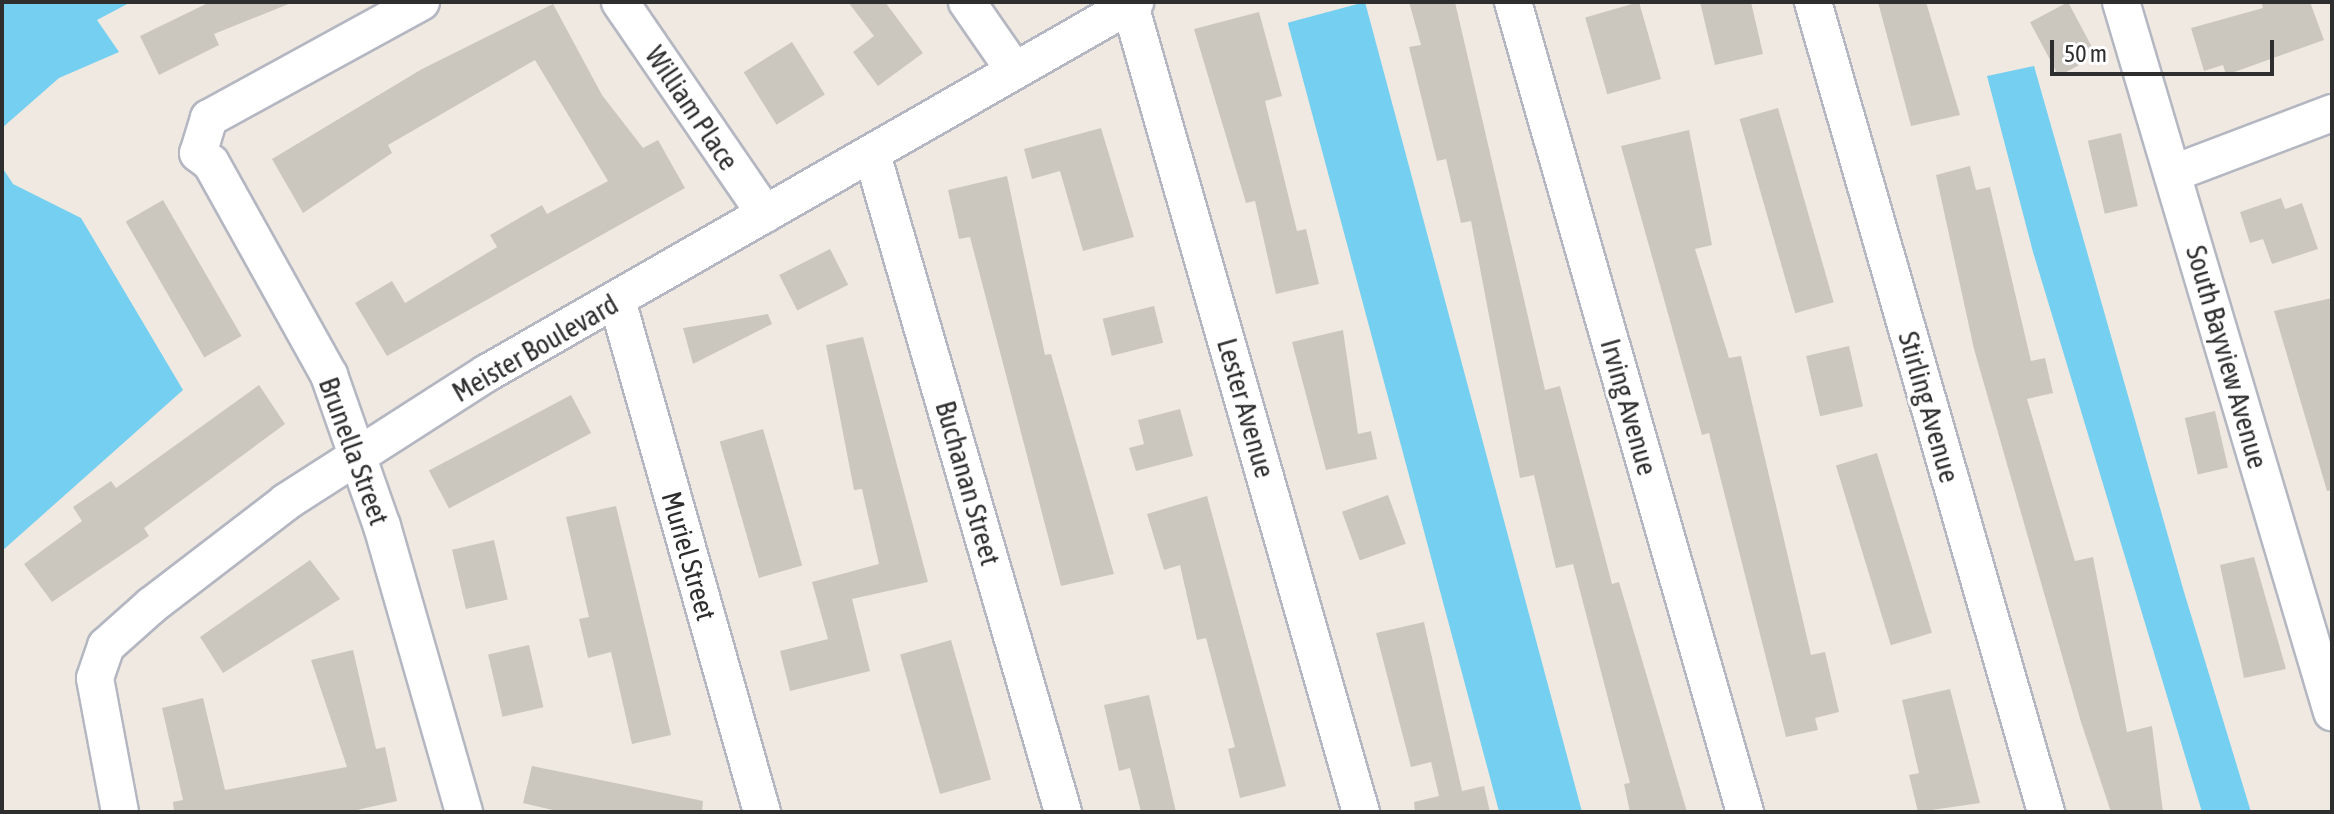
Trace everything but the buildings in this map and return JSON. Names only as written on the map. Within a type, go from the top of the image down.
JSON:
[{"type":"street","name":"Brunella Street","points":[[421,2],[209,118],[198,153],[211,163],[329,375],[358,455],[464,812]]},
{"type":"street","name":"William Place","points":[[620,2],[765,214]]},
{"type":"street","points":[[967,2],[1014,70]]},
{"type":"street","name":"Irving Avenue","points":[[1513,2],[1745,812]]},
{"type":"street","name":"Stirling Avenue","points":[[1813,2],[2046,812]]},
{"type":"street","name":"South Bayview Avenue","points":[[2121,2],[2332,712]]},
{"type":"street","name":"Meister Boulevard","points":[[120,812],[95,678],[106,646],[286,502],[358,455],[617,300],[1133,3]]},
{"type":"street","name":"Lester Avenue","points":[[1133,3],[1361,812]]},
{"type":"street","points":[[2174,173],[2332,113]]},
{"type":"street","name":"Buchanan Street","points":[[872,154],[1063,812]]},
{"type":"street","name":"Muriel Street","points":[[617,300],[762,812]]},
{"type":"water","points":[[2,2],[131,2],[97,20],[119,52],[59,78],[2,128]]},
{"type":"water","points":[[1365,2],[1582,812],[1499,812],[1288,23]]},
{"type":"water","points":[[2034,66],[2184,592],[2251,812],[2202,812],[2033,252],[1987,76]]},
{"type":"water","points":[[2,167],[13,184],[81,218],[183,390],[2,551]]}]
